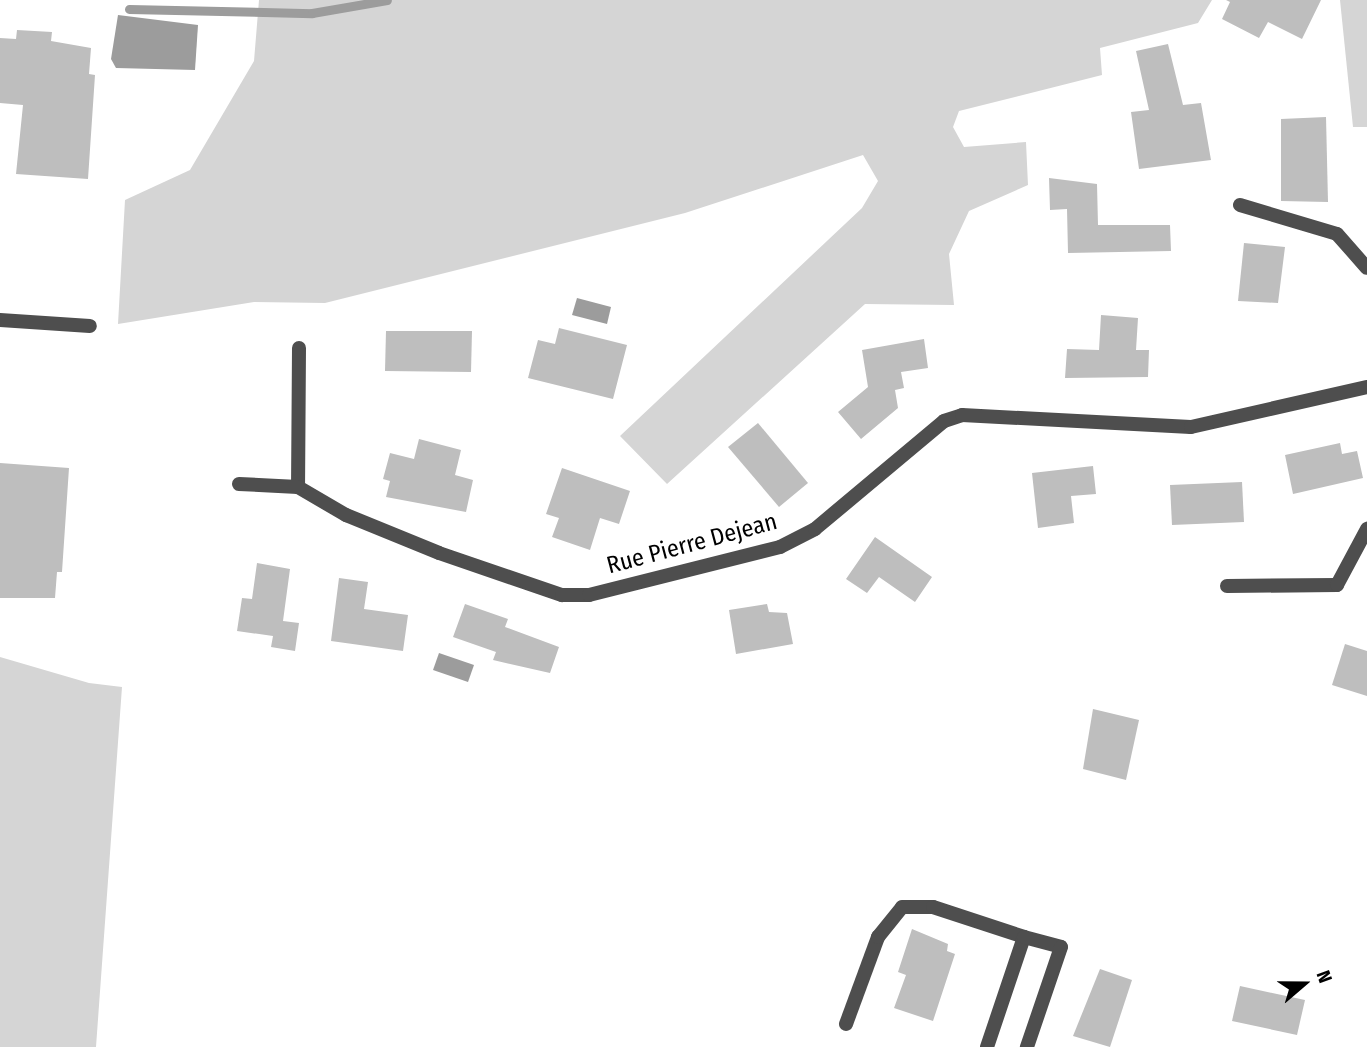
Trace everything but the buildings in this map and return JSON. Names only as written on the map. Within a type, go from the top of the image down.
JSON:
[{"type":"street","points":[[1240,205],[1337,234],[1367,268]]},
{"type":"street","points":[[0,320],[90,326]]},
{"type":"street","points":[[298,487],[299,348]]},
{"type":"street","name":"Rue Pierre Dejean","points":[[239,484],[298,487],[346,515],[439,553],[562,595],[589,595],[780,547],[815,529],[944,421],[962,415],[1191,427],[1367,387]]},
{"type":"street","points":[[1227,586],[1337,585],[1367,529]]},
{"type":"street","points":[[846,1024],[878,937],[902,907],[933,907],[1061,947],[1027,1047]]},
{"type":"street","points":[[987,1047],[1024,937]]},
{"type":"shaded area","points":[[259,0],[1212,0],[1198,23],[1100,48],[1102,75],[959,111],[953,127],[964,147],[1026,142],[1028,185],[969,211],[949,254],[954,305],[865,304],[667,484],[620,436],[862,208],[878,181],[863,155],[685,213],[325,303],[254,302],[118,324],[125,200],[190,170],[254,61]]},
{"type":"shaded area","points":[[1340,0],[1367,0],[1367,127],[1353,127]]},
{"type":"shaded area","points":[[118,15],[198,25],[195,70],[116,68],[111,59]]},
{"type":"shaded area","points":[[577,298],[611,307],[607,324],[572,315]]},
{"type":"shaded area","points":[[439,653],[474,665],[468,682],[433,670]]},
{"type":"shaded area","points":[[0,657],[89,683],[122,687],[96,1047],[0,1047]]},
{"type":"waterway","points":[[129,9],[312,13],[387,0]]}]
